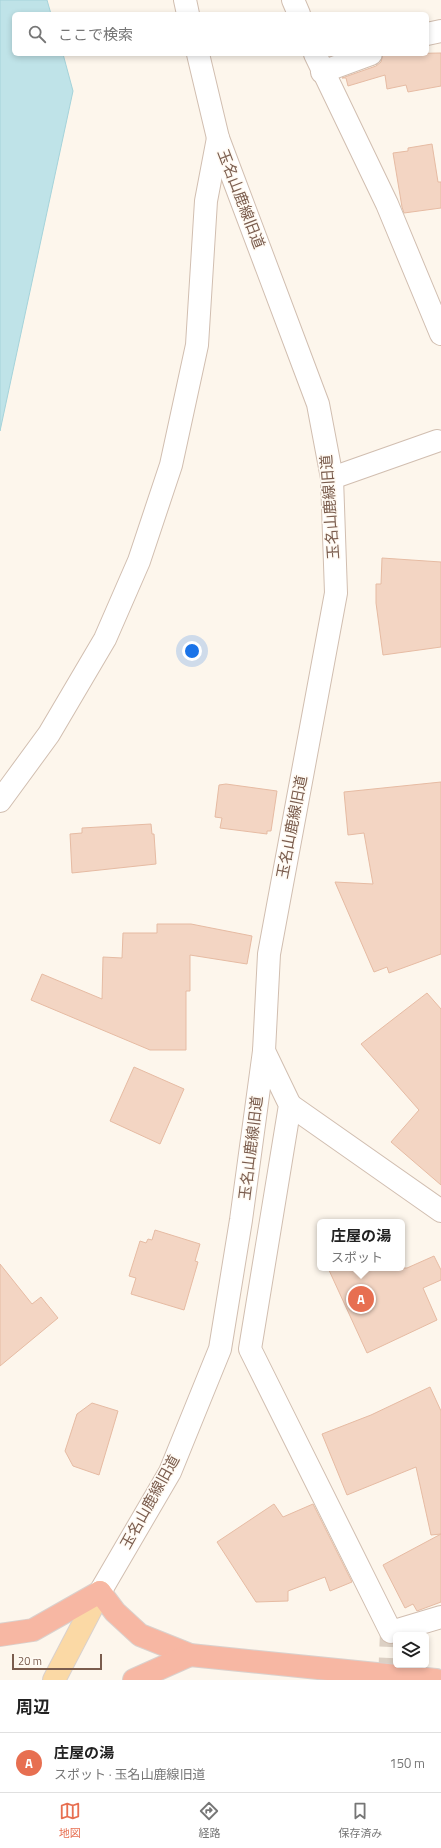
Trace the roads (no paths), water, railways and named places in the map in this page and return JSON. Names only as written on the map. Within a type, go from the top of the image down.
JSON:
[{"type":"highway","points":[[0,1635],[33,1630],[100,1592],[115,1612],[140,1635],[190,1655],[436,1680]]},
{"type":"highway","points":[[134,1680],[190,1655]]},
{"type":"main road","points":[[54,1680],[100,1592]]},
{"type":"street","points":[[185,0],[188,12]]},
{"type":"street","points":[[293,0],[297,12]]},
{"type":"street","points":[[429,34],[441,31]]},
{"type":"street","name":"玉名山鹿線旧道","points":[[100,1592],[170,1472],[220,1349],[241,1220],[264,1050],[269,954],[336,593],[332,478],[318,404],[218,138],[198,56]]},
{"type":"street","points":[[359,56],[318,63],[387,204],[441,334]]},
{"type":"street","points":[[0,801],[49,734],[105,639],[140,561],[169,472],[197,345],[206,201],[218,138]]},
{"type":"street","points":[[332,478],[440,437]]},
{"type":"street","points":[[264,1050],[290,1105],[441,1211]]},
{"type":"street","points":[[290,1105],[250,1349],[391,1632],[441,1617]]},
{"type":"water","points":[[0,0],[47,0],[50,12],[12,12],[12,56],[64,56],[73,91],[0,431]]},
{"type":"tunnel","points":[[389,1680],[391,1632]]},
{"type":"place","name":"庄屋の湯","points":[[361,1299]]}]
